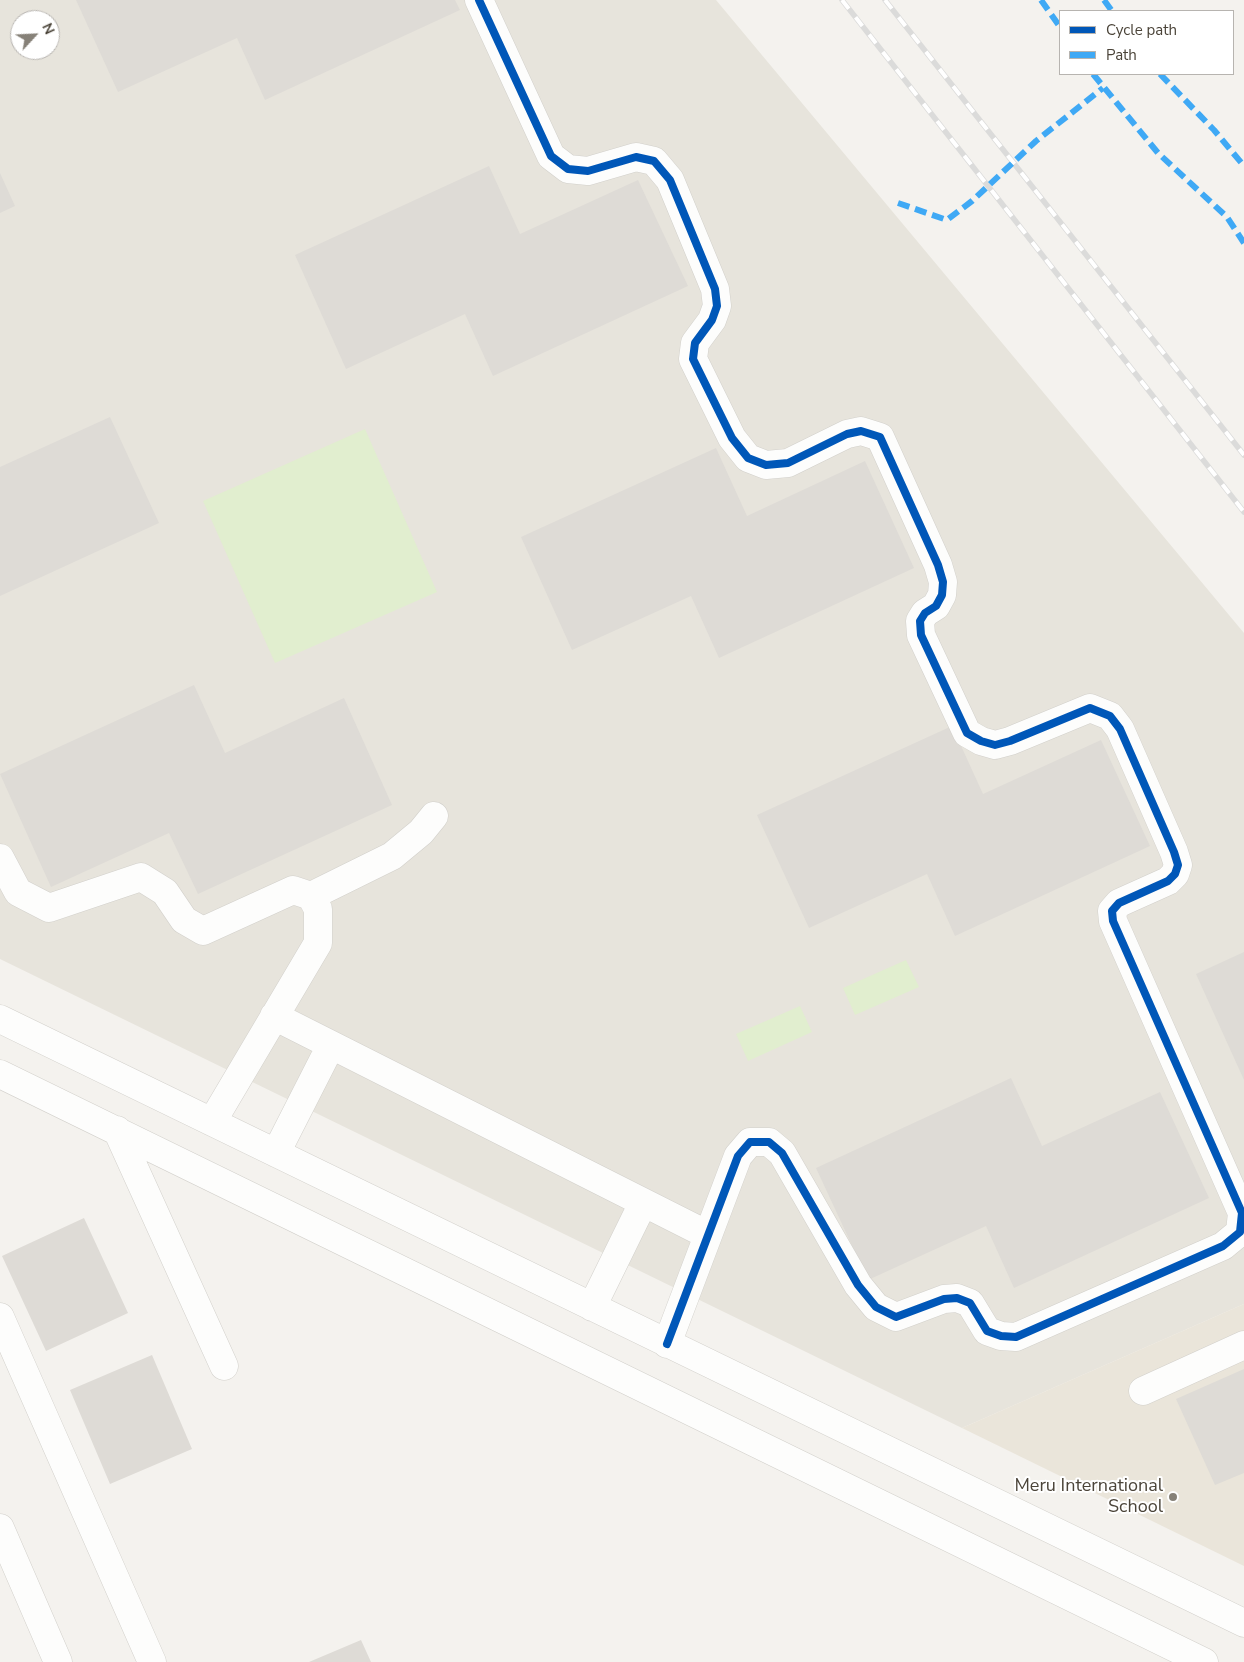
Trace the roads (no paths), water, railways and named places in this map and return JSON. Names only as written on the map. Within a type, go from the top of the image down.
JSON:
[{"type":"street","points":[[479,0],[551,156],[568,169],[588,170],[636,157],[654,161],[670,180],[715,289],[717,306],[712,320],[695,343],[693,359],[732,438],[748,458],[766,465],[788,463],[847,434],[861,431],[880,437],[938,565],[943,582],[942,595],[936,606],[925,613],[920,622],[921,635],[967,733],[981,742],[994,745],[1010,741],[1090,708],[1110,716],[1120,729],[1178,865],[1175,874],[1168,881],[1119,903],[1112,911],[1113,922],[1242,1213],[1242,1233],[1224,1246],[1016,1337],[1001,1336],[987,1331],[970,1303],[957,1298],[944,1299],[896,1317],[876,1307],[858,1286],[782,1153],[769,1142],[750,1142],[738,1156],[667,1344]]},
{"type":"street","points":[[311,896],[392,856],[421,832],[434,816]]},
{"type":"street","points":[[0,858],[18,892],[49,908],[141,877],[165,892],[184,920],[203,931],[293,890],[311,896],[318,909],[318,943],[212,1122]]},
{"type":"street","points":[[274,1016],[708,1235]]},
{"type":"street","points":[[0,1018],[592,1308],[1244,1623]]},
{"type":"street","points":[[276,1153],[331,1045]]},
{"type":"street","points":[[0,1074],[1204,1662]]},
{"type":"street","points":[[118,1130],[224,1366]]},
{"type":"street","points":[[592,1308],[643,1203]]},
{"type":"street","points":[[0,1317],[152,1662]]},
{"type":"street","points":[[1142,1391],[1244,1345]]},
{"type":"street","points":[[0,1528],[58,1662]]},
{"type":"railway","points":[[842,0],[1244,512]]},
{"type":"railway","points":[[885,0],[1244,455]]},
{"type":"place","name":"Meru International School","points":[[1173,1497]]}]
